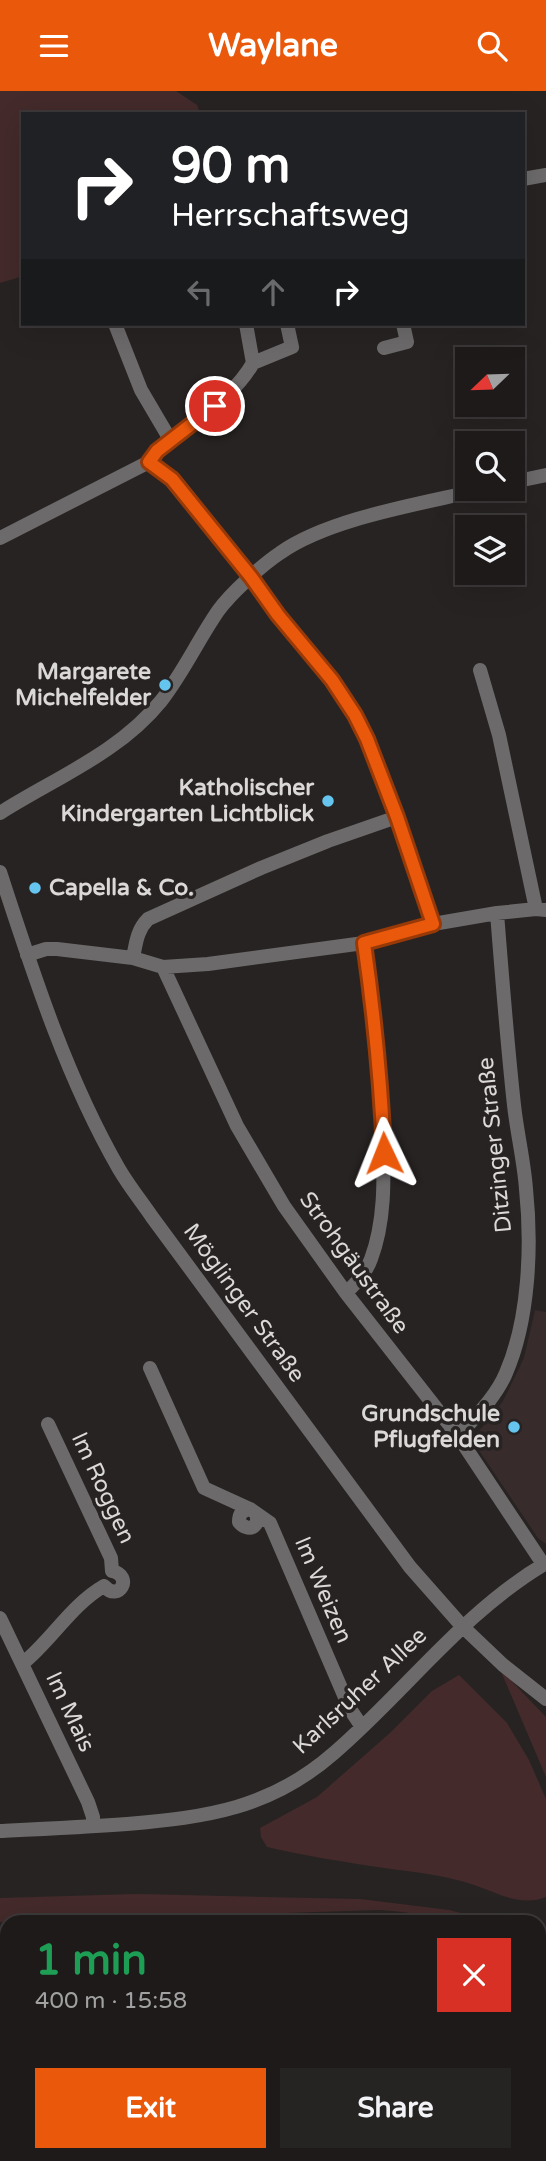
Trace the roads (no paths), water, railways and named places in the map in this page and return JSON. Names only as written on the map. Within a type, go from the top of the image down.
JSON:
[{"type":"street","points":[[525,179],[546,175]]},
{"type":"street","points":[[116,326],[141,390],[171,441]]},
{"type":"street","points":[[0,538],[149,462],[157,451],[234,389],[253,363],[246,326]]},
{"type":"street","points":[[253,363],[292,347],[287,326]]},
{"type":"street","points":[[384,348],[407,342],[403,326]]},
{"type":"street","points":[[149,462],[172,479],[332,680],[355,715],[397,817],[433,924]]},
{"type":"street","points":[[525,479],[546,475]]},
{"type":"street","points":[[0,813],[62,779],[137,726],[161,701],[220,608],[281,552],[319,532],[455,496]]},
{"type":"street","points":[[27,955],[46,949],[57,949],[132,958],[163,967],[208,964],[364,943],[433,924],[541,909],[499,735],[480,670]]},
{"type":"street","points":[[132,958],[137,934],[148,919],[261,868],[397,817]]},
{"type":"street","name":"Möglinger Straße","points":[[0,873],[54,1029],[94,1123],[121,1172],[160,1229],[402,1556],[443,1607],[503,1665],[546,1699]]},
{"type":"street","name":"Ditzinger Straße","points":[[458,1436],[493,1396],[506,1375],[523,1310],[529,1253],[527,1189],[514,1108],[497,913]]},
{"type":"street","points":[[346,1293],[359,1280],[371,1260],[380,1226],[384,1177],[381,1090],[364,943]]},
{"type":"street","name":"Strohgäustraße","points":[[163,967],[237,1125],[284,1206],[346,1293],[458,1436],[545,1563]]},
{"type":"street","name":"Im Weizen","points":[[150,1368],[204,1488],[253,1511],[270,1523],[350,1709],[362,1727]]},
{"type":"street","name":"Im Roggen","points":[[22,1664],[37,1652],[91,1594],[104,1586],[104,1575],[112,1571],[111,1558],[48,1425]]},
{"type":"street","name":"Karlsruher Allee","points":[[0,1831],[184,1819],[241,1806],[287,1786],[332,1755],[462,1626],[545,1563]]},
{"type":"street","name":"Im Mais","points":[[0,1618],[88,1802],[93,1826]]},
{"type":"place","name":"Margarete Michelfelder","points":[[165,685]]},
{"type":"place","name":"Katholischer Kindergarten Lichtblick","points":[[328,801]]},
{"type":"place","name":"Capella & Co.","points":[[35,888]]},
{"type":"place","name":"Grundschule Pflugfelden","points":[[514,1427]]}]
